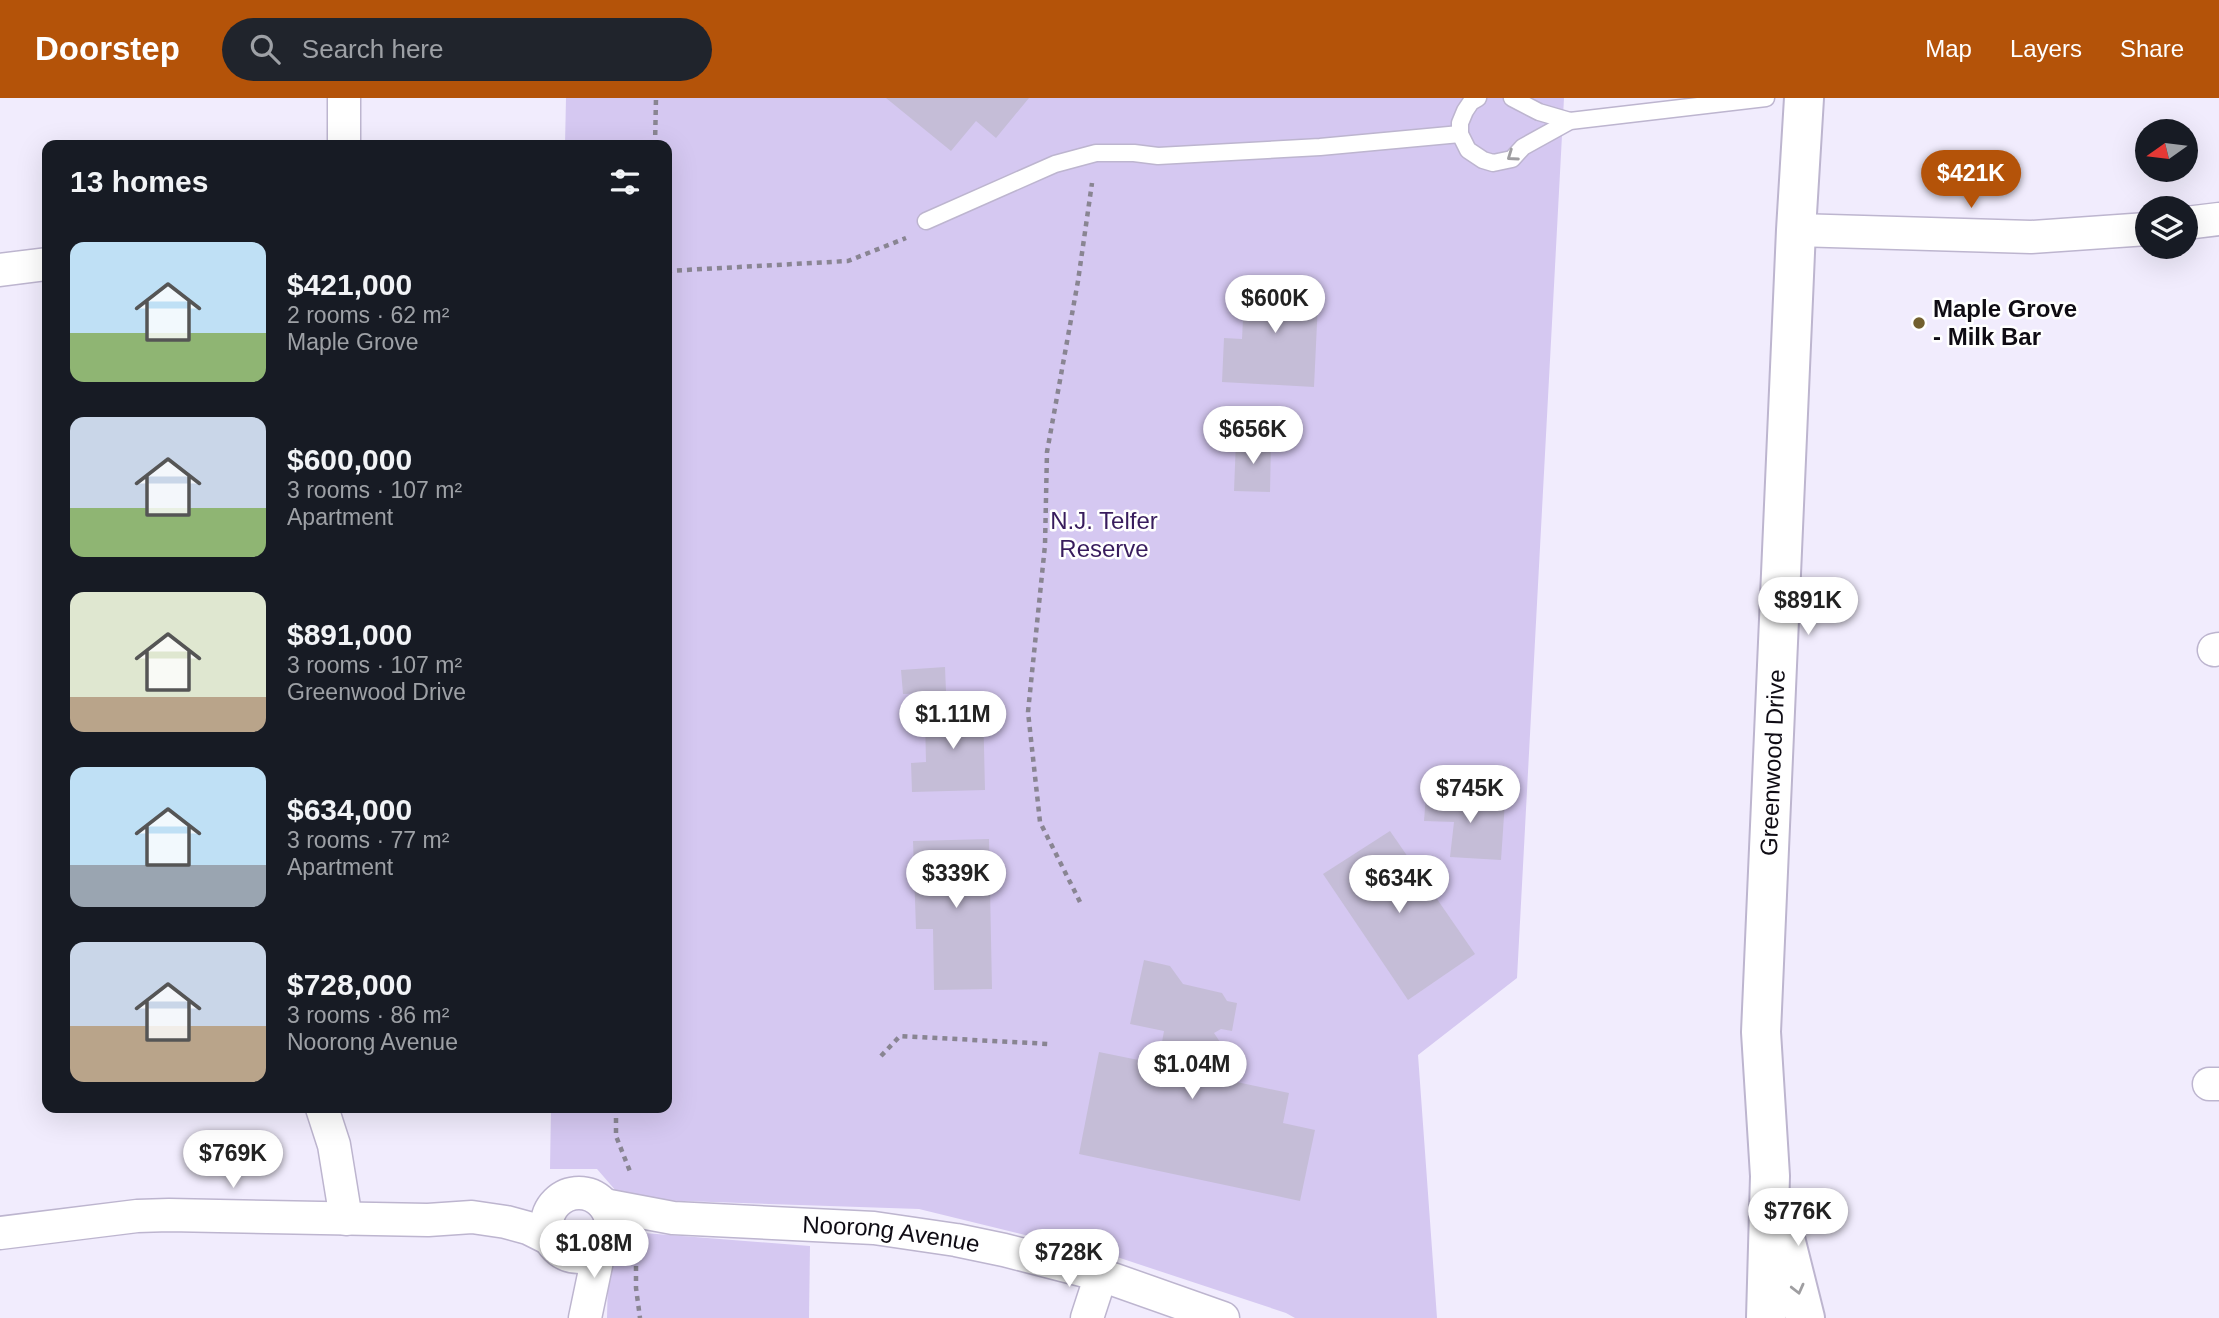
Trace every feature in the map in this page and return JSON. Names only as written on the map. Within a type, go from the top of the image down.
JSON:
[{"type":"street","points":[[344,98],[344,140]]},
{"type":"street","name":"Greenwood Drive","points":[[1766,1318],[1770,1176],[1761,1032],[1804,98]]},
{"type":"street","points":[[2198,222],[2219,219]]},
{"type":"street","points":[[1796,230],[2031,237],[2135,230]]},
{"type":"street","points":[[0,270],[42,265]]},
{"type":"street","points":[[323,1113],[334,1145],[333,1218]]},
{"type":"street","name":"Greenwood Drive","points":[[1770,1176],[1805,1318]]},
{"type":"street","points":[[575,1318],[547,1221],[554,1205],[561,1198],[579,1193],[588,1194],[604,1205],[611,1224],[602,1247],[585,1318]]},
{"type":"street","points":[[0,1233],[148,1216],[428,1220],[472,1217],[504,1208],[542,1208],[554,1205]]},
{"type":"street","name":"Noorong Avenue","points":[[604,1205],[673,1218],[874,1228],[956,1240],[1101,1275],[1223,1318]]},
{"type":"street","points":[[472,1217],[528,1228],[581,1257],[602,1247]]},
{"type":"street","name":"Noorong Avenue","points":[[602,1247],[637,1228],[673,1218]]},
{"type":"street","points":[[1087,1318],[1101,1275]]},
{"type":"lane","points":[[1478,98],[1471,102],[1460,123],[1462,143],[1483,160],[1493,163],[1512,159],[1523,147],[1570,121],[1766,98]]},
{"type":"lane","points":[[1512,98],[1539,112],[1570,121]]},
{"type":"lane","points":[[926,221],[1055,164],[1096,153],[1158,156],[1320,147],[1460,134]]},
{"type":"path","points":[[655,140],[656,98]]},
{"type":"path","points":[[1080,902],[1040,822],[1028,712],[1045,545],[1047,452],[1076,294],[1096,153]]},
{"type":"path","points":[[672,271],[848,261],[919,233],[926,221]]},
{"type":"path","points":[[881,1056],[900,1036],[1049,1044]]},
{"type":"green space","name":"N.J. Telfer Reserve","points":[[566,98],[1564,98],[1517,978],[1418,1055],[1437,1318],[1295,1318],[1120,1258],[919,1209],[623,1199],[597,1169],[550,1169],[551,1113],[672,1113],[672,140],[565,140]]},
{"type":"green space","points":[[644,1233],[810,1246],[809,1318],[607,1318],[608,1276],[622,1250]]},
{"type":"building","points":[[886,98],[1029,98],[996,138],[976,121],[951,151]]},
{"type":"building","points":[[1245,278],[1319,281],[1314,387],[1222,382],[1224,338],[1242,339]]},
{"type":"building","points":[[1236,440],[1271,442],[1270,492],[1234,491]]},
{"type":"building","points":[[945,667],[946,692],[903,694],[901,670]]},
{"type":"building","points":[[983,704],[985,790],[912,792],[911,763],[926,762],[925,719],[939,720],[938,705]]},
{"type":"building","points":[[1426,795],[1505,801],[1501,860],[1450,857],[1454,822],[1424,821]]},
{"type":"building","points":[[1390,831],[1475,954],[1408,1000],[1323,874]]},
{"type":"building","points":[[989,839],[992,989],[934,990],[933,929],[916,929],[913,841]]},
{"type":"building","points":[[1144,960],[1170,966],[1183,984],[1222,993],[1227,1001],[1237,1003],[1232,1031],[1221,1029],[1214,1033],[1220,1042],[1213,1046],[1219,1047],[1213,1077],[1289,1093],[1283,1123],[1315,1130],[1300,1201],[1079,1154],[1099,1052],[1158,1064],[1164,1031],[1130,1024]]},
{"type":"place","name":"Maple Grove - Milk Bar","points":[[1919,323]]}]
